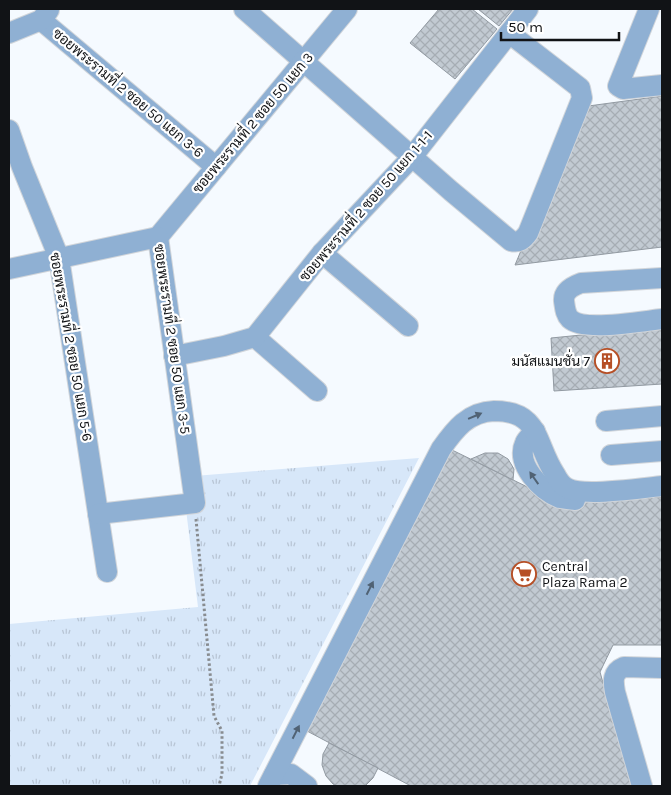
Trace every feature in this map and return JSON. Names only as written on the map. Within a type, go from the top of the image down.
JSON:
[{"type":"street","points":[[244,9],[412,157],[511,241],[516,242],[524,238],[582,98],[580,88],[509,33]]},
{"type":"street","name":"ซอยพระรามที่ 2 ซอย 50 แยก 3","points":[[158,237],[347,9]]},
{"type":"street","name":"ซอยพระรามที่ 2 ซอย 50 แยก 1-1-1","points":[[255,337],[322,253],[412,157],[528,9]]},
{"type":"street","points":[[649,9],[618,86],[623,89],[662,85]]},
{"type":"street","points":[[9,33],[46,14]]},
{"type":"street","name":"ซอยพระรามที่ 2 ซอย 50 แยก 3-6","points":[[46,14],[216,167]]},
{"type":"street","name":"ซอยพระรามที่ 2 ซอย 50 แยก 5-6","points":[[9,130],[15,169],[59,258],[107,572]]},
{"type":"street","name":"ซอยพระรามที่ 2 ซอย 50 แยก 3-5","points":[[9,269],[158,237],[195,504]]},
{"type":"street","points":[[322,253],[408,326]]},
{"type":"street","points":[[662,278],[581,283],[569,288],[564,298],[565,312],[570,319],[590,326],[662,319]]},
{"type":"street","points":[[174,356],[224,346],[255,337],[317,391]]},
{"type":"street","points":[[272,783],[441,449],[449,437],[467,419],[473,415],[489,412],[514,413],[527,420],[535,431],[547,462],[562,486],[569,490],[577,492],[662,486]]},
{"type":"street","points":[[606,421],[662,416]]},
{"type":"street","points":[[535,431],[524,445],[523,452],[526,465],[538,485],[552,494],[561,498],[578,500],[662,494]]},
{"type":"street","points":[[611,455],[662,451]]},
{"type":"street","points":[[98,514],[195,504]]},
{"type":"street","points":[[642,786],[615,692],[614,675],[618,669],[624,667],[662,668]]},
{"type":"street","points":[[272,783],[291,774],[307,786]]},
{"type":"path","points":[[195,504],[214,716],[222,731],[222,774],[219,786]]},
{"type":"green space","points":[[419,458],[250,786],[9,786],[9,624],[198,607],[182,477]]},
{"type":"building","points":[[439,9],[472,9],[497,29],[455,79],[410,43]]},
{"type":"building","points":[[478,9],[513,9],[499,26]]},
{"type":"building","points":[[662,96],[662,247],[515,265],[581,107]]},
{"type":"building","name":"มนัสแมนชั่น 7","points":[[662,327],[662,384],[554,391],[551,338]]},
{"type":"building","name":"Central Plaza Rama 2","points":[[450,449],[560,503],[662,497],[662,645],[613,645],[600,672],[632,786],[411,786],[307,731]]},
{"type":"building","points":[[485,453],[498,453],[508,459],[514,469],[513,480],[471,459]]},
{"type":"building","points":[[329,743],[378,768],[373,778],[365,786],[337,786],[333,784],[326,776],[322,765],[323,754]]},
{"type":"place","name":"มนัสแมนชั่น 7","points":[[607,361]]},
{"type":"place","name":"Central Plaza Rama 2","points":[[524,574]]}]
